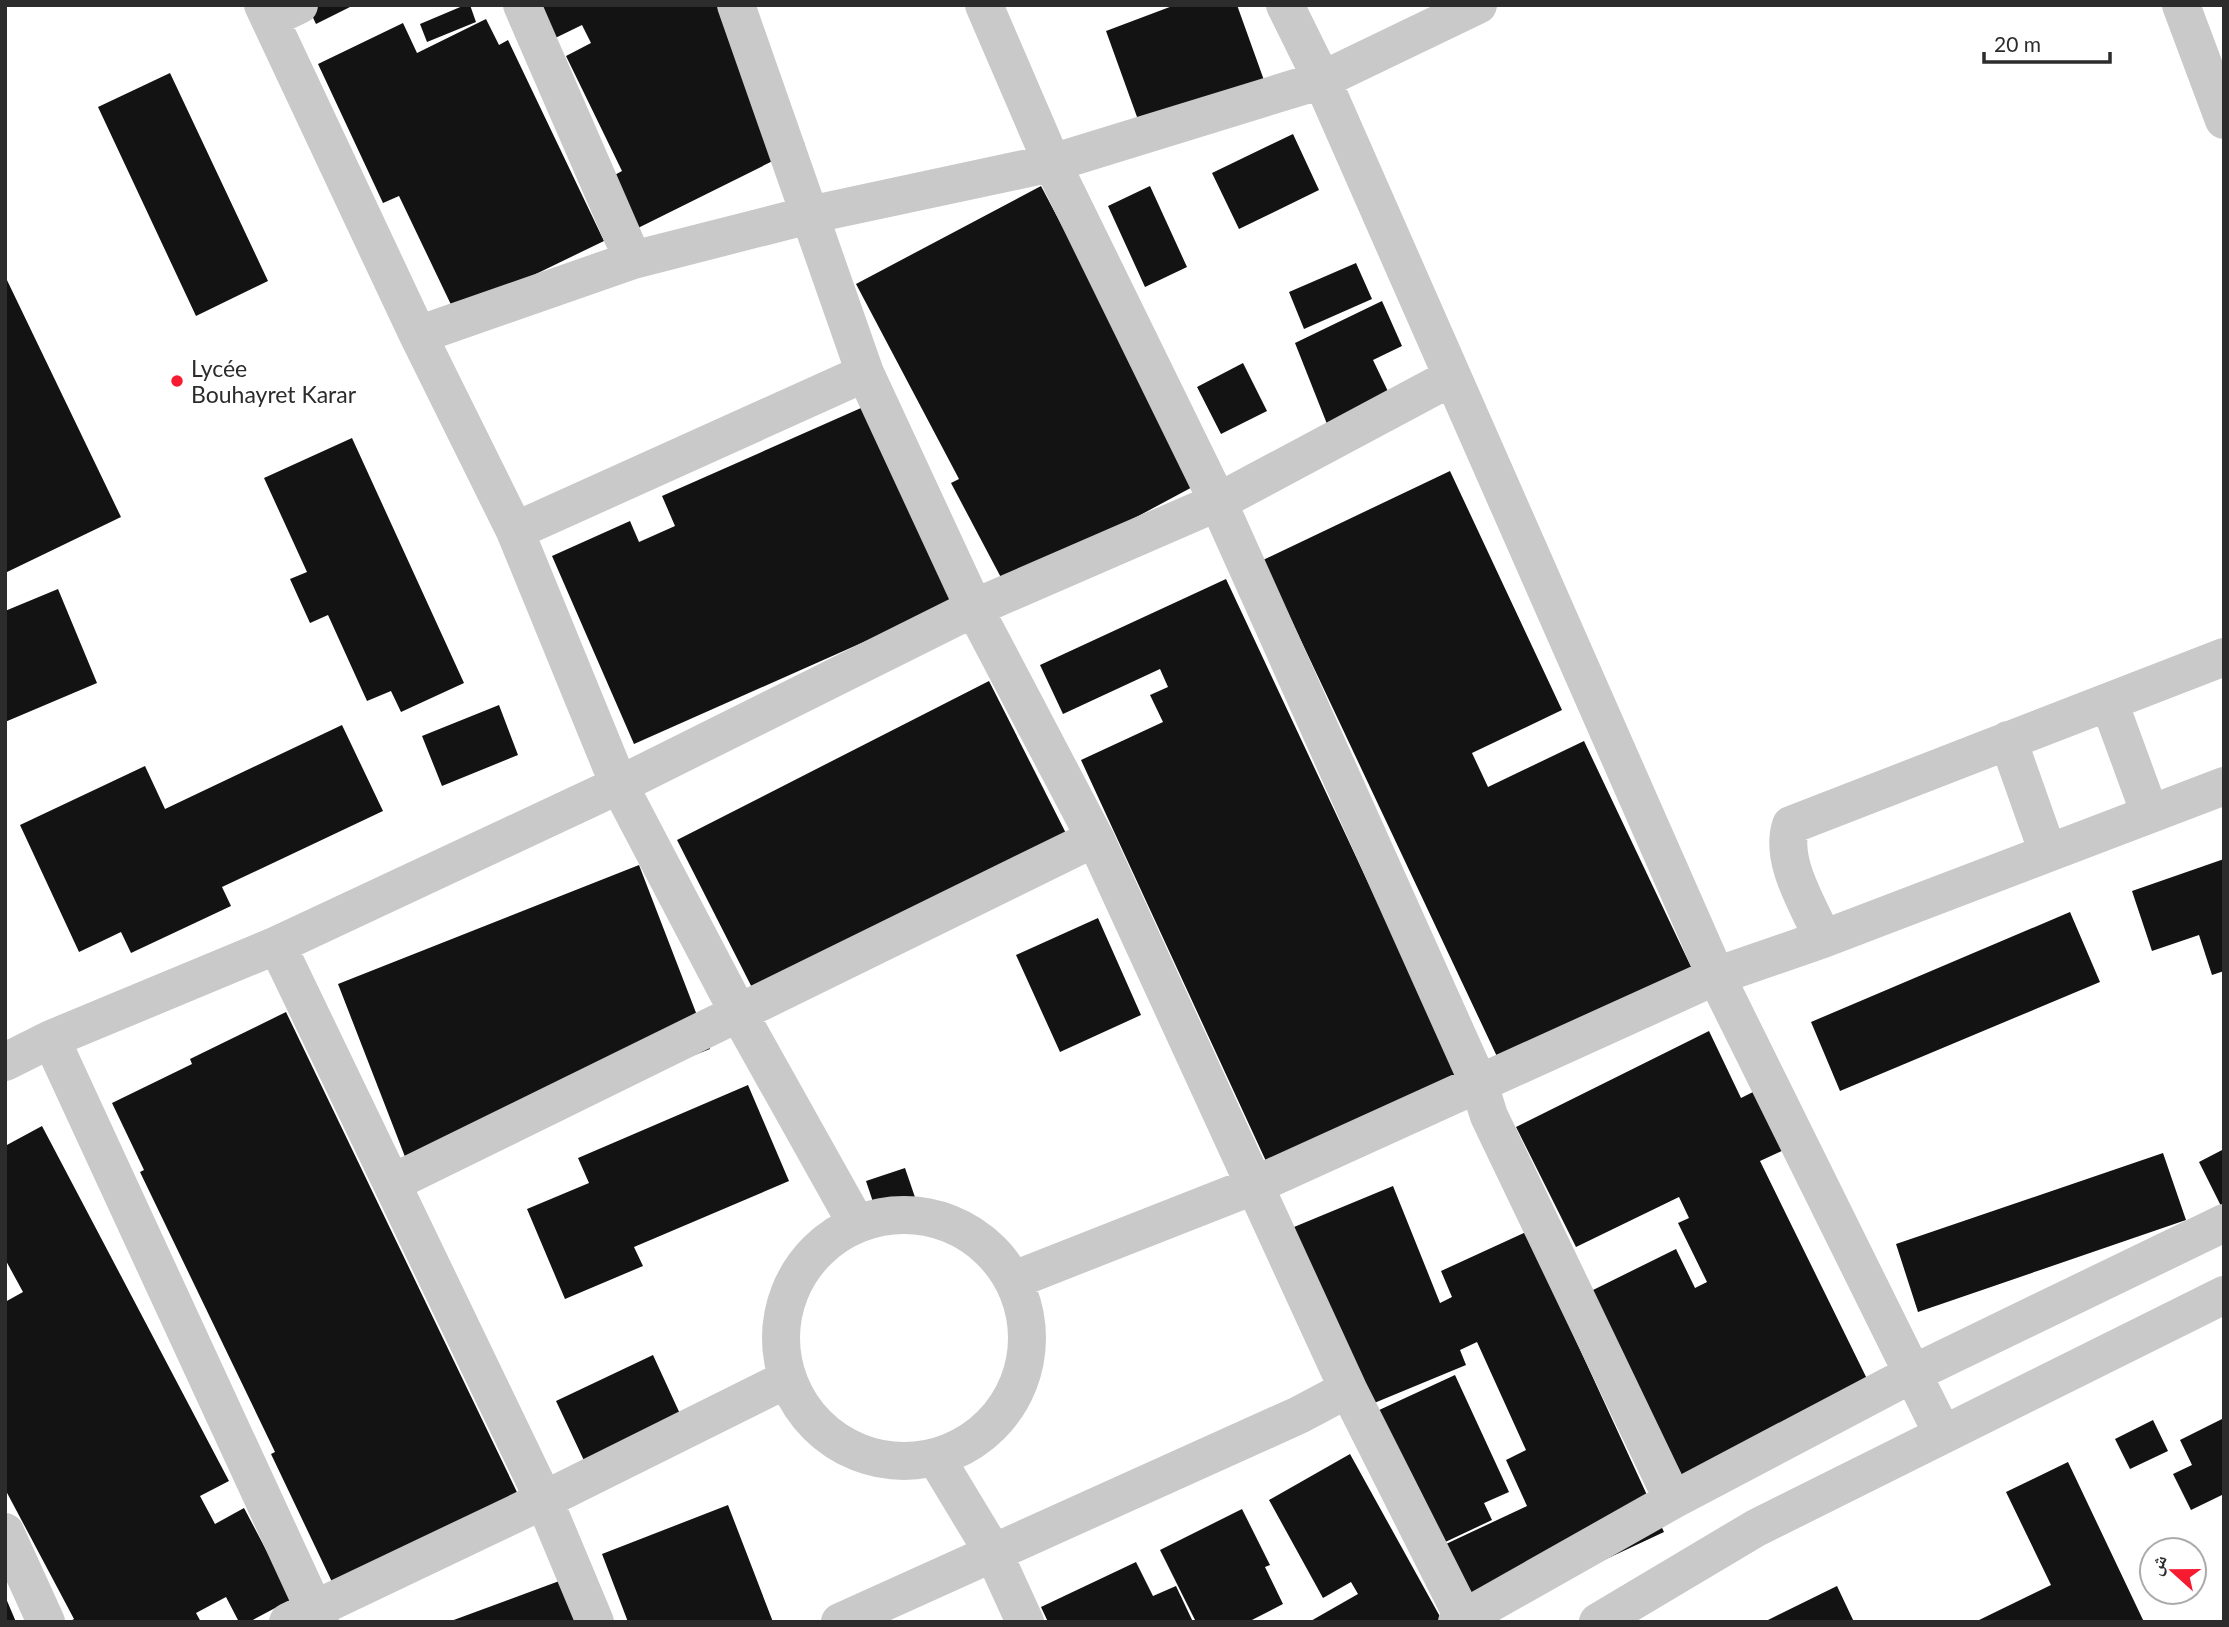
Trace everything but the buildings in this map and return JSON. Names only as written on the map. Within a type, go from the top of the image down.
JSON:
[{"type":"street","points":[[522,5],[633,260]]},
{"type":"street","points":[[736,5],[864,373],[974,608],[1095,838],[1252,1186],[1348,1389],[1463,1620],[1673,1500],[1912,1374],[2224,1223]]},
{"type":"street","points":[[984,5],[1052,163],[1218,502],[1479,1084],[1489,1116],[1673,1500]]},
{"type":"street","points":[[1285,5],[1322,80],[1716,975],[1943,1435]]},
{"type":"street","points":[[418,335],[633,260],[808,215],[1052,163],[1322,80],[1478,5]]},
{"type":"street","points":[[2181,5],[2220,96]]},
{"type":"street","points":[[277,10],[418,335],[515,531],[619,785],[738,1012],[856,1223]]},
{"type":"street","points":[[515,531],[864,373]]},
{"type":"street","points":[[5,1062],[51,1039],[277,945],[619,785],[974,608],[1218,502],[1452,377]]},
{"type":"street","points":[[1823,939],[1788,855],[1786,839],[1791,825],[2224,657]]},
{"type":"street","points":[[2109,702],[2150,814]]},
{"type":"street","points":[[2008,740],[2048,853]]},
{"type":"street","points":[[1014,1280],[1252,1186],[1716,975],[1823,939],[2224,786]]},
{"type":"street","points":[[392,1183],[1095,838]]},
{"type":"street","points":[[277,945],[544,1500],[595,1622]]},
{"type":"street","points":[[51,1039],[307,1617],[752,1396],[796,1395]]},
{"type":"street","points":[[892,1214],[928,1216],[963,1228],[992,1250],[1014,1280],[1027,1315],[1027,1352],[1017,1387],[998,1419],[970,1443],[936,1458],[899,1462],[863,1455],[830,1437],[796,1395],[781,1342],[785,1305],[800,1271],[824,1243],[856,1223],[892,1214]]},
{"type":"street","points":[[1598,1622],[1756,1528],[2224,1295]]},
{"type":"street","points":[[840,1622],[1299,1415],[1348,1389]]},
{"type":"street","points":[[936,1458],[994,1553],[1024,1622]]},
{"type":"street","points":[[5,1532],[46,1622]]},
{"type":"place","name":"Lycée Bouhayret Karar","points":[[177,381]]}]
